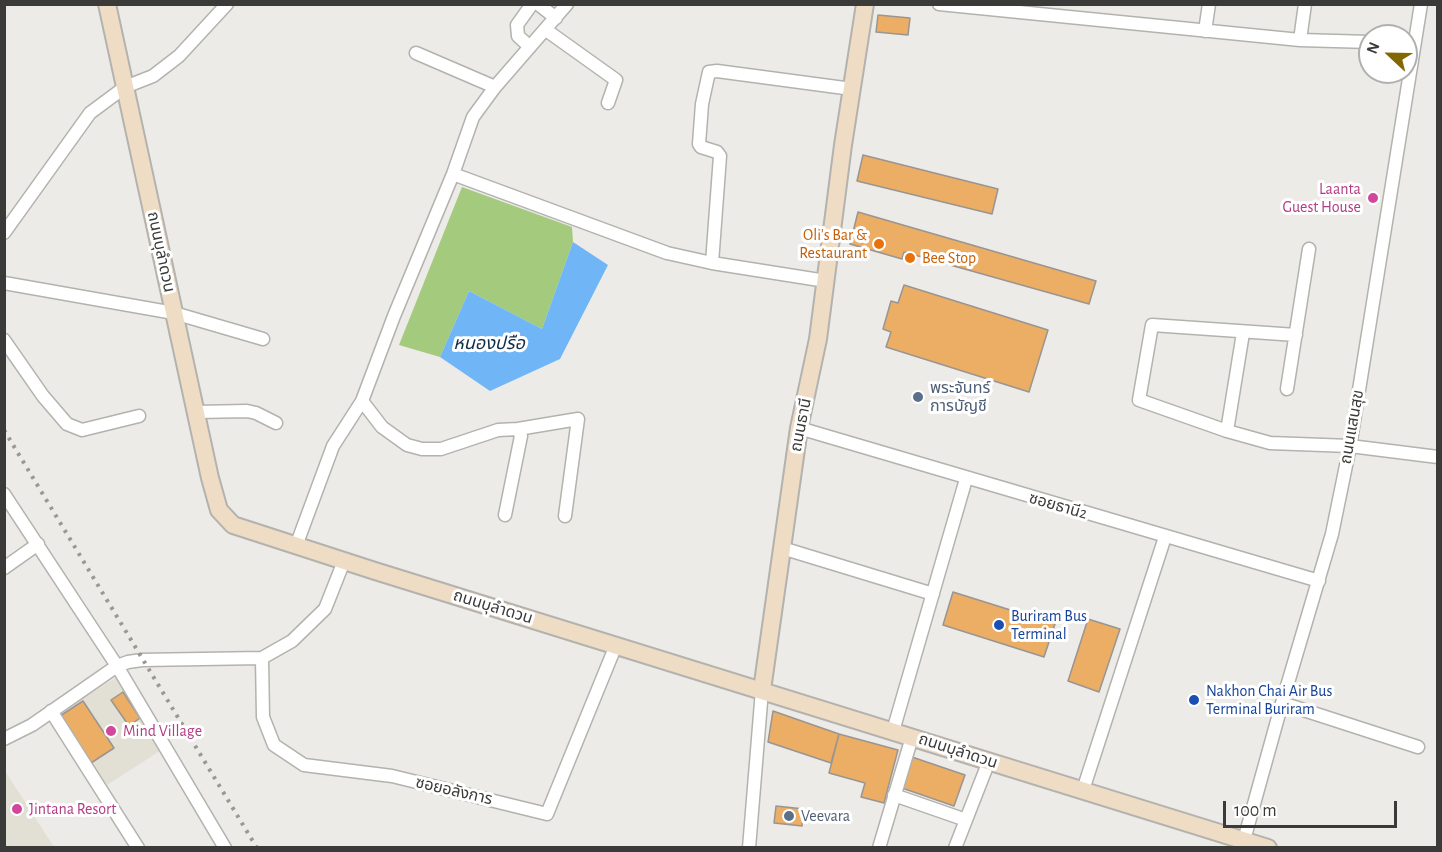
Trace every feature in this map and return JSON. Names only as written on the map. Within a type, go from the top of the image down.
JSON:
[{"type":"street","name":"ถนนบุลำดวน","points":[[107,4],[219,510],[233,525],[1256,845]]},
{"type":"street","points":[[4,233],[90,113],[125,87],[153,76],[179,56],[227,4]]},
{"type":"street","points":[[530,48],[518,36],[516,25],[532,4]]},
{"type":"street","points":[[538,4],[556,18]]},
{"type":"street","points":[[296,546],[333,446],[362,401],[394,316],[453,174],[473,117],[495,87],[567,4]]},
{"type":"street","name":"ถนนธานี","points":[[749,848],[762,690],[799,429],[818,339],[843,145],[865,4]]},
{"type":"street","points":[[939,4],[1300,40],[1358,42]]},
{"type":"street","points":[[1205,31],[1209,4]]},
{"type":"street","points":[[1300,40],[1305,4]]},
{"type":"street","name":"ถนนแสนสุข","points":[[1415,24],[1420,4]]},
{"type":"street","points":[[546,30],[616,80],[608,103]]},
{"type":"street","points":[[416,53],[495,87]]},
{"type":"street","points":[[712,263],[720,156],[717,152],[701,147],[699,144],[702,104],[709,72],[717,71],[852,89]]},
{"type":"street","name":"ถนนแสนสุข","points":[[1256,845],[1282,703],[1332,534],[1350,446],[1404,84]]},
{"type":"street","points":[[453,174],[667,253],[712,263],[826,281]]},
{"type":"street","points":[[1287,389],[1309,249]]},
{"type":"street","points":[[4,283],[174,313],[263,339]]},
{"type":"street","points":[[1296,335],[1152,325],[1139,400],[1227,431],[1270,443],[1350,446],[1437,457]]},
{"type":"street","points":[[1227,431],[1243,333]]},
{"type":"street","points":[[4,340],[43,396],[67,424],[82,430],[139,416]]},
{"type":"street","points":[[362,401],[382,427],[407,445],[422,449],[441,449],[498,430],[578,419],[565,516]]},
{"type":"street","points":[[196,412],[248,411],[276,423]]},
{"type":"street","points":[[505,515],[521,436],[518,429]]},
{"type":"street","name":"ซอยธานี2","points":[[799,429],[1319,581]]},
{"type":"street","points":[[893,731],[966,478]]},
{"type":"street","points":[[4,494],[117,666],[225,848]]},
{"type":"street","points":[[1083,790],[1165,537]]},
{"type":"street","points":[[4,568],[38,544]]},
{"type":"street","points":[[782,548],[933,594]]},
{"type":"street","points":[[4,739],[51,711],[117,666],[142,660],[262,658],[292,641],[325,609],[344,561]]},
{"type":"street","name":"ซอยอลังการ","points":[[262,658],[263,717],[274,745],[304,765],[392,776],[547,814],[616,645]]},
{"type":"street","points":[[1282,703],[1418,747]]},
{"type":"street","points":[[51,711],[138,848]]},
{"type":"street","points":[[879,848],[912,737]]},
{"type":"street","points":[[955,848],[989,761]]},
{"type":"street","points":[[894,795],[966,820]]},
{"type":"shaded area","name":"Mind Village","points":[[117,677],[163,749],[107,785],[59,713]]},
{"type":"shaded area","name":"Jintana Resort","points":[[5,771],[54,847],[5,847]]},
{"type":"green space","points":[[462,187],[572,227],[573,242],[542,329],[469,291],[440,357],[399,345]]},
{"type":"water","name":"หนองปรือ","points":[[573,242],[608,265],[560,359],[490,391],[440,357],[469,291],[542,329]]},
{"type":"building","points":[[878,15],[910,18],[908,35],[876,32]]},
{"type":"building","points":[[863,155],[998,189],[992,214],[857,181]]},
{"type":"building","points":[[858,212],[1096,281],[1089,304],[904,252],[902,259],[850,244]]},
{"type":"building","points":[[904,285],[1048,330],[1029,392],[886,347],[891,332],[883,329],[891,301],[898,303]]},
{"type":"building","name":"Buriram Bus Terminal","points":[[953,592],[1055,624],[1044,657],[943,625]]},
{"type":"building","points":[[1088,619],[1120,629],[1099,692],[1068,681]]},
{"type":"building","points":[[123,692],[140,718],[129,726],[111,700]]},
{"type":"building","points":[[83,701],[114,748],[91,763],[60,716]]},
{"type":"building","points":[[773,711],[839,734],[831,763],[768,742]]},
{"type":"building","points":[[839,734],[898,750],[884,803],[861,797],[865,783],[829,773]]},
{"type":"building","points":[[912,757],[965,775],[954,806],[902,788]]},
{"type":"building","name":"Veevara","points":[[776,806],[804,809],[802,826],[774,823]]},
{"type":"railway","points":[[4,430],[257,848]]},
{"type":"place","name":"Laanta Guest House","points":[[1373,198]]},
{"type":"place","name":"Oli's Bar & Restaurant","points":[[879,244]]},
{"type":"place","name":"Bee Stop","points":[[910,258]]},
{"type":"place","name":"พระจันทร์ การบัญชี","points":[[918,397]]},
{"type":"place","name":"Buriram Bus Terminal","points":[[999,625]]},
{"type":"place","name":"Nakhon Chai Air Bus Terminal Buriram","points":[[1194,700]]},
{"type":"place","name":"Mind Village","points":[[111,731]]},
{"type":"place","name":"Jintana Resort","points":[[17,809]]},
{"type":"place","name":"Veevara","points":[[789,816]]}]
